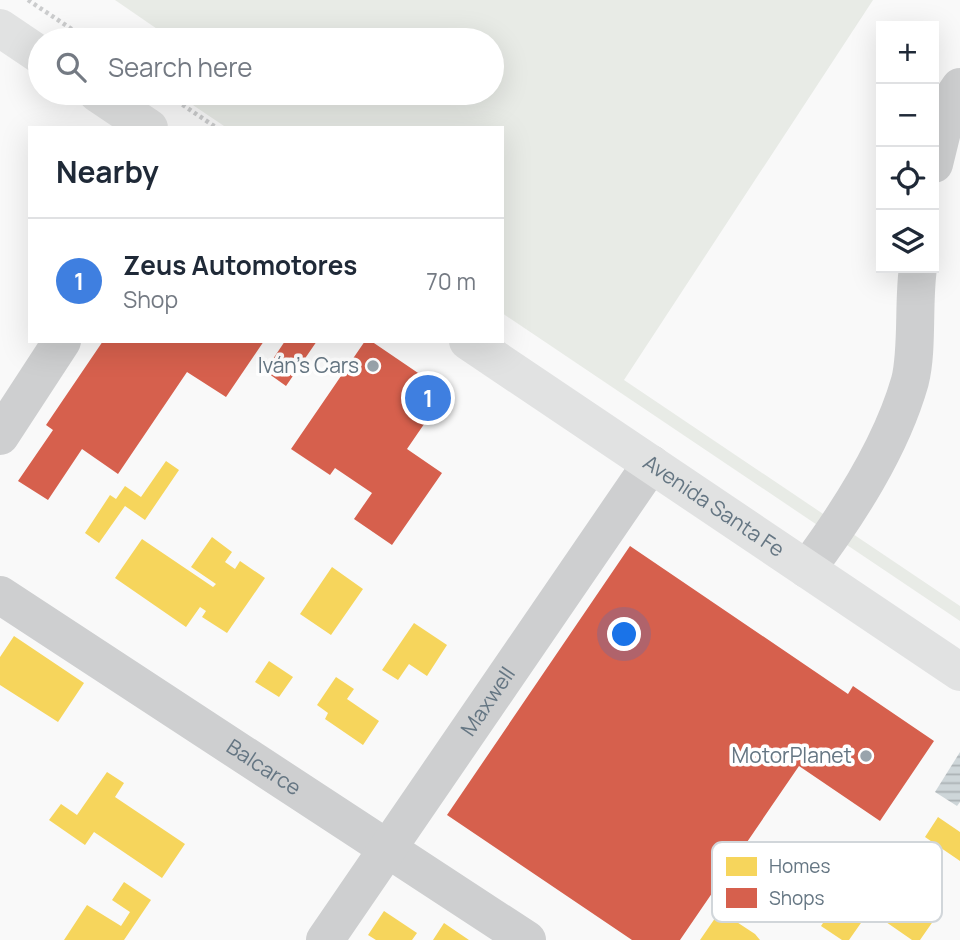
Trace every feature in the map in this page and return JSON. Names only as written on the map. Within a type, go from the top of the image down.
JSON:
[{"type":"main road","points":[[0,29],[28,47]]},
{"type":"main road","points":[[115,105],[146,126]]},
{"type":"main road","name":"Avenida Santa Fe","points":[[471,343],[960,672]]},
{"type":"street","points":[[938,147],[949,103],[960,87]]},
{"type":"street","points":[[807,569],[829,540],[885,443],[910,379],[918,273]]},
{"type":"street","points":[[0,436],[61,343]]},
{"type":"street","name":"Maxwell","points":[[325,940],[651,464]]},
{"type":"street","name":"Balcarce","points":[[0,595],[527,940]]},
{"type":"path","points":[[28,0],[70,28]]},
{"type":"path","points":[[183,105],[214,126]]},
{"type":"shaded area","points":[[115,0],[873,0],[624,380],[960,606],[960,621],[504,314],[504,126],[224,126],[193,105],[504,105],[504,28],[156,28]]},
{"type":"shaded area","points":[[960,752],[960,802],[957,806],[935,792]]},
{"type":"building: Homes","points":[[166,461],[179,470],[145,520],[125,506],[99,543],[85,533],[110,495],[116,499],[125,486],[141,497]]},
{"type":"building: Homes","points":[[212,537],[232,552],[225,562],[235,569],[240,561],[265,578],[227,633],[202,617],[206,611],[200,607],[186,627],[115,578],[142,539],[213,587],[216,584],[191,567]]},
{"type":"building: Homes","points":[[332,567],[363,589],[331,635],[300,614]]},
{"type":"building: Homes","points":[[414,623],[447,645],[427,676],[409,664],[398,680],[382,670]]},
{"type":"building: Homes","points":[[14,636],[84,683],[58,722],[0,685],[0,657]]},
{"type":"building: Homes","points":[[269,661],[293,677],[279,697],[255,682]]},
{"type":"building: Homes","points":[[336,677],[354,689],[347,699],[379,721],[363,745],[325,719],[328,713],[317,705]]},
{"type":"building: Homes","points":[[107,772],[124,783],[115,797],[185,844],[162,878],[94,832],[85,845],[49,820],[61,804],[77,815]]},
{"type":"building: Homes","points":[[938,817],[960,832],[960,861],[942,849],[942,842],[932,842],[925,837]]},
{"type":"building: Homes","points":[[124,882],[151,900],[124,940],[64,940],[87,905],[121,926],[130,912],[112,900]]},
{"type":"building: Homes","points":[[384,911],[417,933],[412,940],[376,940],[368,935]]},
{"type":"building: Homes","points":[[712,922],[737,922],[760,940],[700,940]]},
{"type":"building: Homes","points":[[824,922],[862,922],[849,940],[842,940],[821,926]]},
{"type":"building: Homes","points":[[886,922],[933,922],[920,940],[912,940]]},
{"type":"building: Homes","points":[[444,923],[469,940],[433,940]]},
{"type":"building: Shops","points":[[102,343],[263,343],[226,397],[187,372],[118,474],[82,449],[48,500],[18,481],[53,430],[46,425]]},
{"type":"building: Shops","points":[[284,343],[316,343],[286,386],[265,371]]},
{"type":"building: Shops","points":[[364,343],[374,343],[446,392],[407,449],[442,473],[392,545],[354,519],[372,493],[335,468],[330,475],[291,449]]},
{"type":"building: Shops","points":[[630,546],[848,694],[853,686],[934,741],[880,821],[799,766],[747,842],[712,842],[712,893],[680,940],[632,940],[447,815]]},
{"type":"place","name":"Iván's Cars","points":[[373,366]]},
{"type":"place","name":"Zeus Automotores","points":[[428,398]]},
{"type":"place","name":"MotorPlanet","points":[[866,756]]}]
